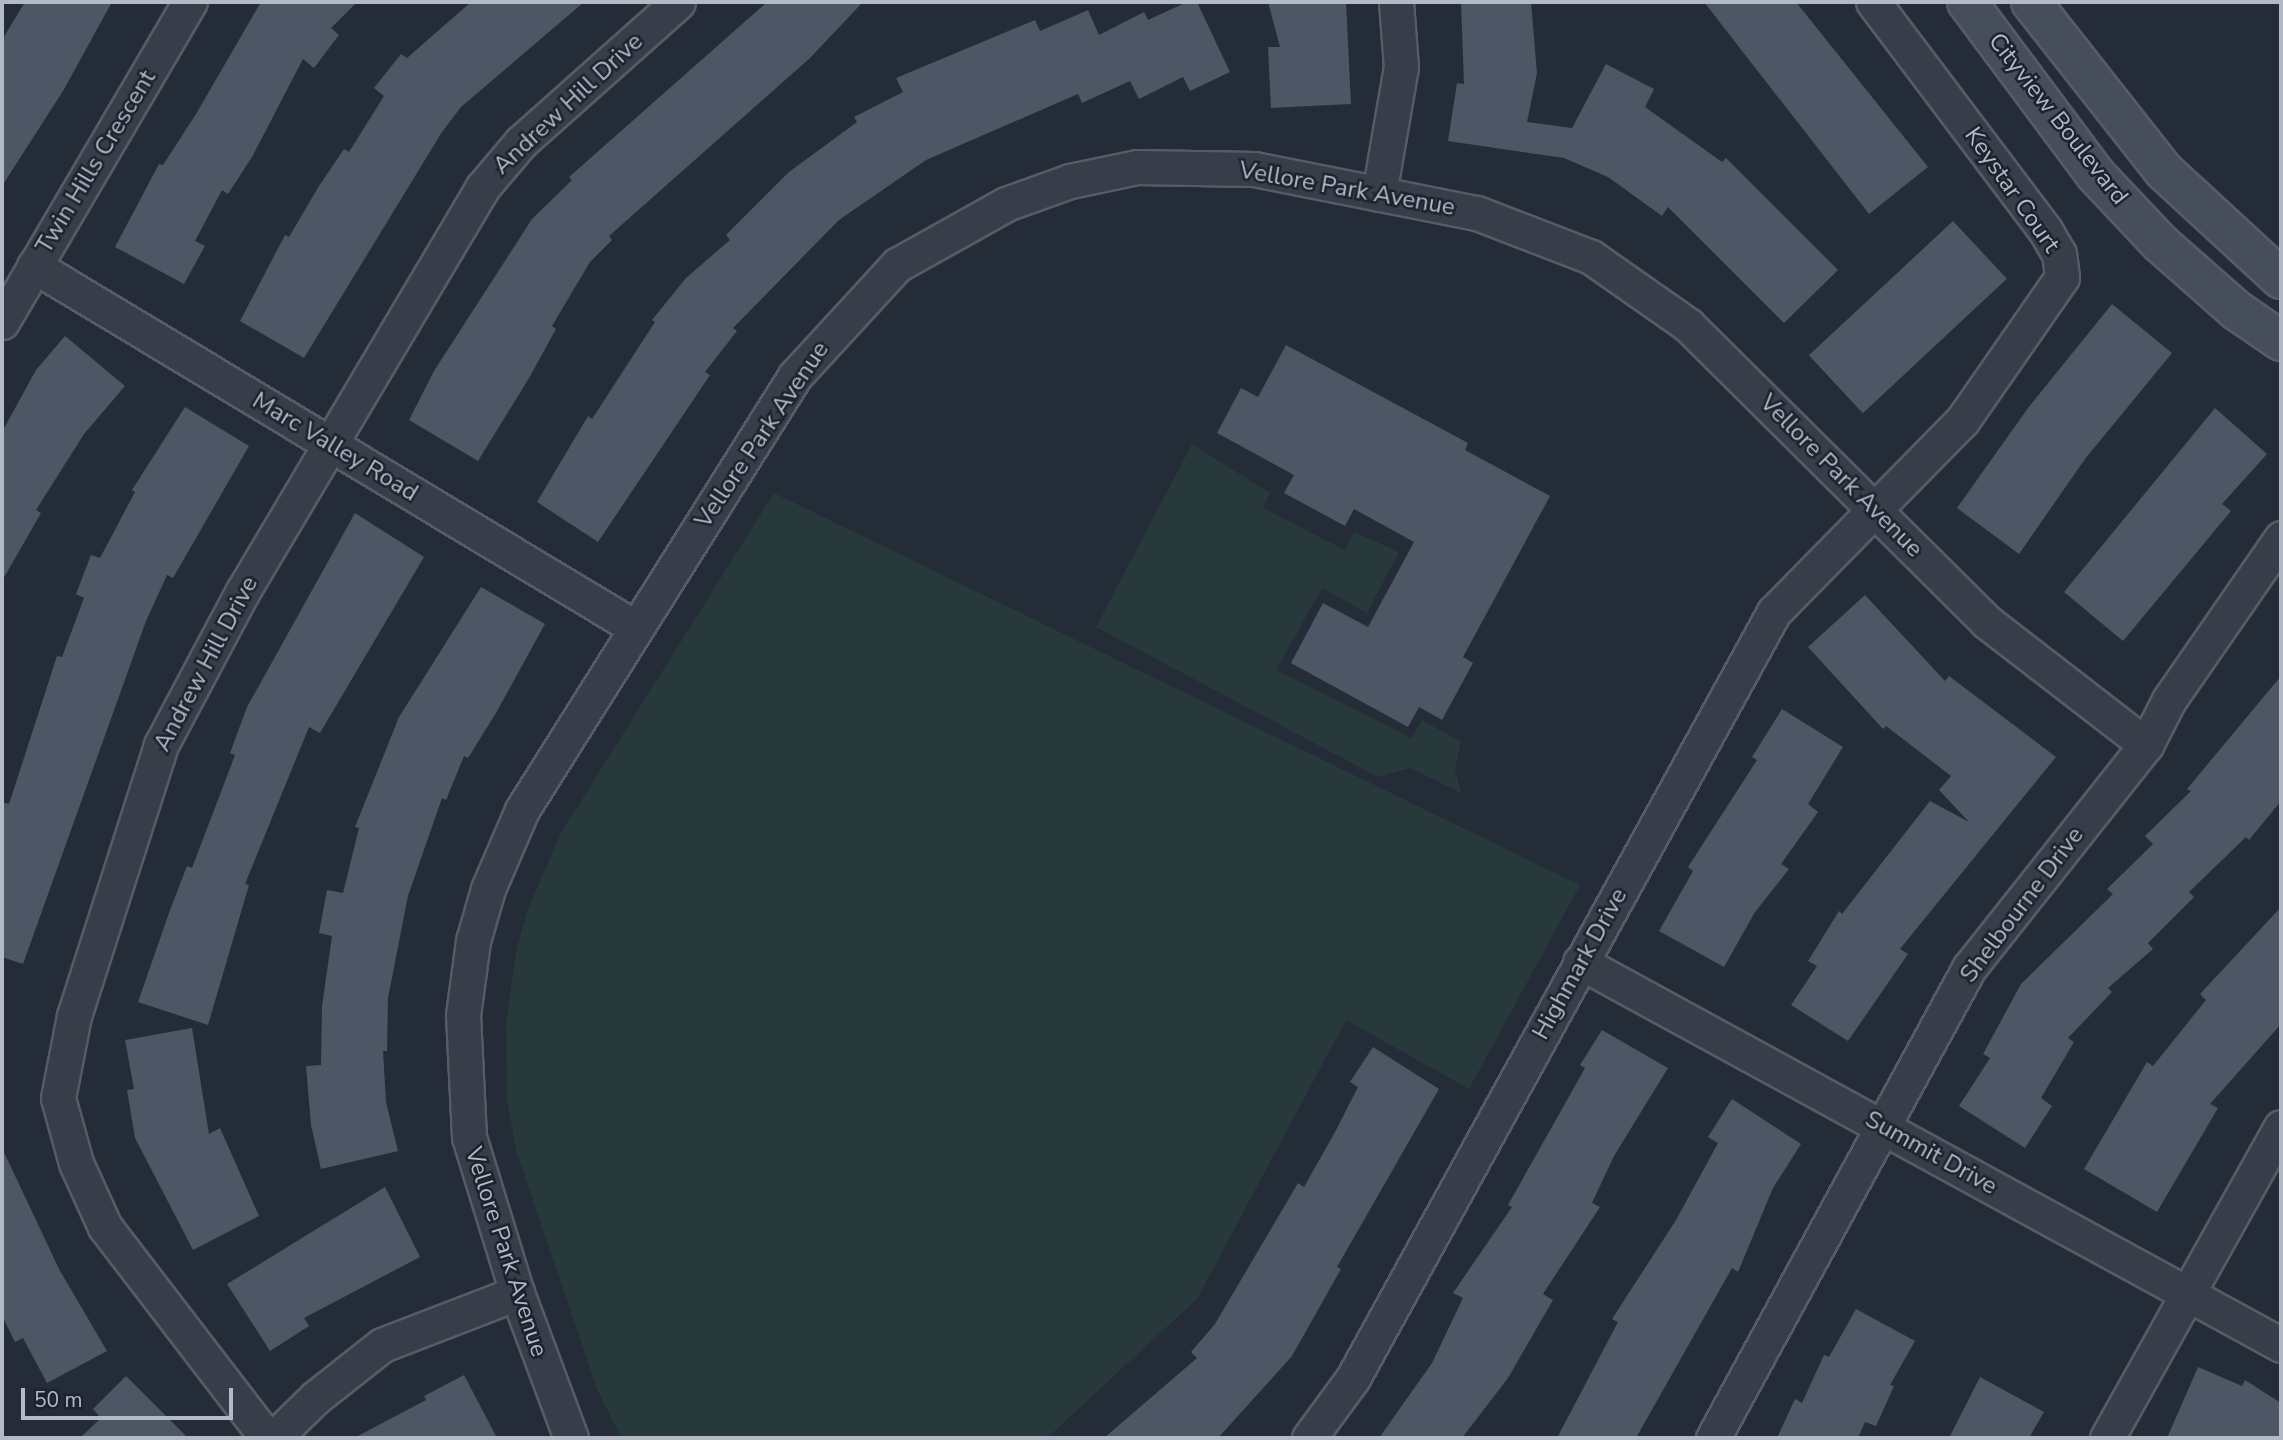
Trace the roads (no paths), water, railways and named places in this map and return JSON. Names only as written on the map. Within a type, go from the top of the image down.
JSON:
[{"type":"street","name":"Twin Hills Crescent","points":[[2,322],[190,2]]},
{"type":"street","name":"Andrew Hill Drive","points":[[267,1438],[105,1227],[76,1163],[58,1098],[74,1016],[161,745],[330,443],[491,175],[678,2]]},
{"type":"street","points":[[1379,194],[1401,67],[1396,2]]},
{"type":"street","name":"Keystar Court","points":[[1873,2],[2045,230],[2059,254],[2063,277],[1962,421],[1876,510]]},
{"type":"street","name":"Cityview Boulevard","points":[[1967,2],[2095,174],[2160,243],[2236,310],[2281,341]]},
{"type":"street","name":"Cityview Boulevard","points":[[2031,2],[2164,171],[2281,279]]},
{"type":"street","name":"Vellore Park Avenue","points":[[571,1438],[517,1293],[469,1137],[461,1054],[467,974],[488,889],[522,810],[795,376],[881,279],[938,240],[1034,193],[1137,167],[1254,170],[1514,224],[1615,271],[1688,325],[1987,622],[2146,745]]},
{"type":"street","name":"Marc Valley Road","points":[[34,266],[636,628]]},
{"type":"street","name":"Highmark Drive","points":[[1309,1438],[1353,1378],[1774,612],[1876,510]]},
{"type":"street","name":"Shelbourne Drive","points":[[1713,1438],[1969,968],[2146,745],[2169,701],[2281,538]]},
{"type":"street","name":"Summit Drive","points":[[1580,962],[1883,1125],[2281,1345]]},
{"type":"street","points":[[2107,1438],[2281,1127]]},
{"type":"street","points":[[274,1438],[315,1398],[382,1345],[517,1293]]}]
